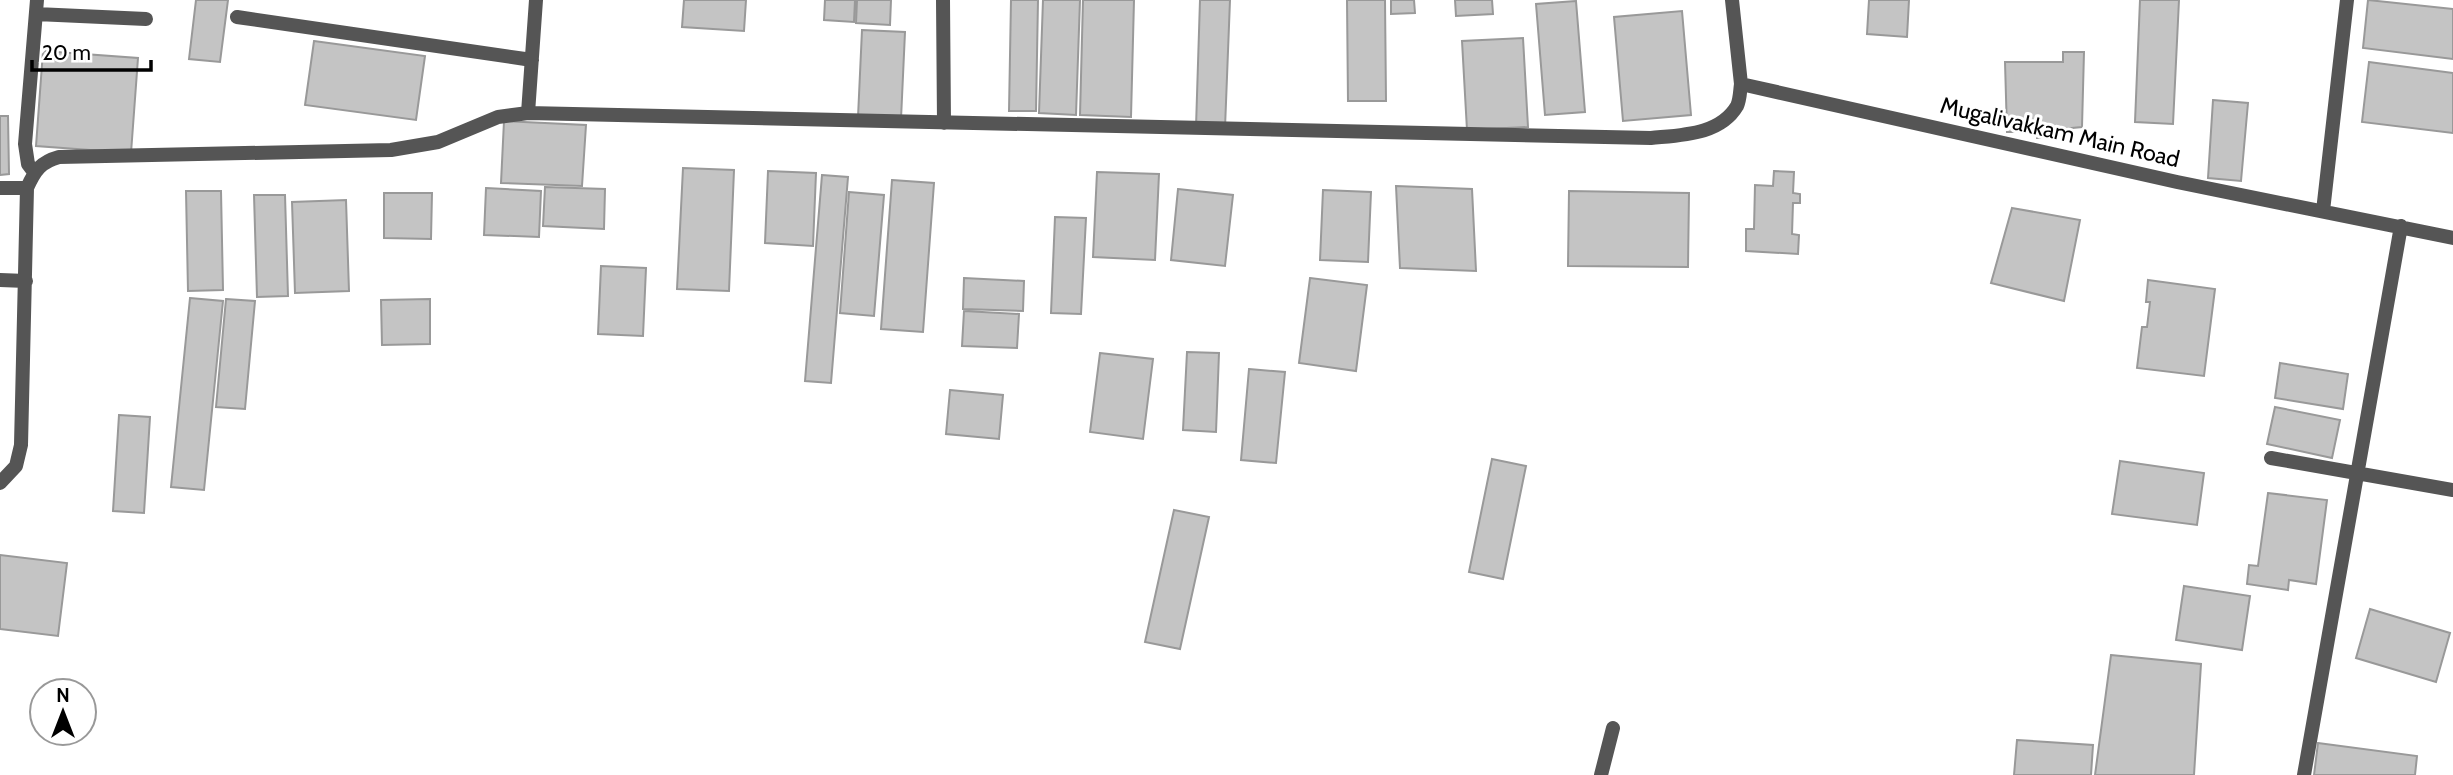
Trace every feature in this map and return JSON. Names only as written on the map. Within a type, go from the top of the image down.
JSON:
[{"type":"street","points":[[528,113],[536,0]]},
{"type":"street","points":[[943,0],[944,122]]},
{"type":"street","points":[[0,483],[16,466],[21,445],[27,188],[34,172],[47,161],[59,157],[391,150],[438,142],[498,117],[528,113],[1651,138],[1698,132],[1724,121],[1738,104],[1741,84],[1732,0]]},
{"type":"street","points":[[2323,211],[2347,0]]},
{"type":"street","points":[[34,172],[29,164],[25,144],[36,7],[146,19]]},
{"type":"street","points":[[237,17],[532,60]]},
{"type":"street","name":"Mugalivakkam Main Road","points":[[1741,84],[2177,182],[2453,238]]},
{"type":"street","points":[[0,188],[27,188]]},
{"type":"street","points":[[2304,775],[2401,226]]},
{"type":"street","points":[[0,280],[26,281]]},
{"type":"street","points":[[2271,458],[2453,490]]},
{"type":"street","points":[[1601,775],[1613,728]]},
{"type":"building","points":[[196,0],[228,0],[220,62],[189,59]]},
{"type":"building","points":[[684,0],[746,0],[744,31],[682,27]]},
{"type":"building","points":[[825,0],[855,0],[854,22],[824,20]]},
{"type":"building","points":[[857,0],[891,0],[890,25],[856,23]]},
{"type":"building","points":[[1011,0],[1038,0],[1036,111],[1009,111]]},
{"type":"building","points":[[1043,0],[1080,0],[1076,115],[1039,113]]},
{"type":"building","points":[[1083,0],[1134,0],[1131,117],[1080,115]]},
{"type":"building","points":[[1200,0],[1230,0],[1225,128],[1196,127]]},
{"type":"building","points":[[1347,0],[1385,0],[1386,101],[1348,101]]},
{"type":"building","points":[[1391,0],[1414,0],[1415,13],[1391,14]]},
{"type":"building","points":[[1455,0],[1492,0],[1493,14],[1456,16]]},
{"type":"building","points":[[1869,0],[1909,0],[1907,37],[1867,34]]},
{"type":"building","points":[[2140,0],[2179,0],[2173,124],[2135,122]]},
{"type":"building","points":[[2368,0],[2453,9],[2453,59],[2363,48]]},
{"type":"building","points":[[1576,1],[1585,112],[1545,115],[1536,4]]},
{"type":"building","points":[[1682,11],[1691,115],[1623,121],[1614,17]]},
{"type":"building","points":[[862,30],[905,32],[901,119],[858,117]]},
{"type":"building","points":[[1523,38],[1528,127],[1467,130],[1462,41]]},
{"type":"building","points":[[314,41],[425,56],[416,120],[305,105]]},
{"type":"building","points":[[43,51],[138,58],[131,153],[36,146]]},
{"type":"building","points":[[2063,52],[2084,52],[2082,127],[2051,130],[2051,138],[2037,138],[2037,132],[2007,132],[2005,62],[2063,62]]},
{"type":"building","points":[[2369,62],[2453,73],[2453,133],[2362,122]]},
{"type":"building","points":[[2213,100],[2248,103],[2241,181],[2208,178]]},
{"type":"building","points":[[0,116],[8,116],[9,174],[0,175]]},
{"type":"building","points":[[504,121],[586,125],[582,186],[501,183]]},
{"type":"building","points":[[683,168],[734,170],[729,291],[677,289]]},
{"type":"building","points":[[768,171],[816,173],[813,246],[765,243]]},
{"type":"building","points":[[1774,171],[1794,172],[1793,193],[1800,194],[1800,203],[1793,203],[1792,234],[1799,235],[1798,254],[1746,251],[1746,229],[1754,229],[1755,185],[1773,186]]},
{"type":"building","points":[[1097,172],[1159,174],[1155,260],[1093,257]]},
{"type":"building","points":[[822,175],[848,177],[831,383],[805,381]]},
{"type":"building","points":[[892,180],[934,183],[923,332],[881,329]]},
{"type":"building","points":[[1396,186],[1472,189],[1476,271],[1400,268]]},
{"type":"building","points":[[545,187],[605,189],[604,229],[543,226]]},
{"type":"building","points":[[486,188],[541,191],[539,237],[484,235]]},
{"type":"building","points":[[1178,189],[1233,195],[1225,266],[1171,260]]},
{"type":"building","points":[[1323,190],[1371,192],[1368,262],[1320,260]]},
{"type":"building","points":[[186,191],[221,191],[223,290],[188,291]]},
{"type":"building","points":[[1569,191],[1689,193],[1688,267],[1568,266]]},
{"type":"building","points":[[849,192],[884,195],[874,316],[840,313]]},
{"type":"building","points":[[384,193],[432,193],[431,239],[384,238]]},
{"type":"building","points":[[254,195],[285,195],[288,296],[257,297]]},
{"type":"building","points":[[346,200],[349,291],[295,293],[292,202]]},
{"type":"building","points":[[2012,208],[2080,220],[2064,301],[1991,283]]},
{"type":"building","points":[[1055,217],[1086,218],[1081,314],[1051,313]]},
{"type":"building","points":[[601,266],[646,268],[643,336],[598,334]]},
{"type":"building","points":[[964,278],[1024,281],[1023,311],[963,309]]},
{"type":"building","points":[[1310,278],[1367,285],[1356,371],[1299,363]]},
{"type":"building","points":[[2148,280],[2215,289],[2204,376],[2137,368],[2142,327],[2147,327],[2150,302],[2146,302]]},
{"type":"building","points":[[190,298],[223,301],[204,490],[171,487]]},
{"type":"building","points":[[226,299],[255,301],[245,409],[216,407]]},
{"type":"building","points":[[430,299],[430,344],[382,345],[381,300]]},
{"type":"building","points":[[964,311],[1019,314],[1017,348],[962,346]]},
{"type":"building","points":[[1187,352],[1219,353],[1216,432],[1183,430]]},
{"type":"building","points":[[1100,353],[1153,359],[1143,439],[1090,432]]},
{"type":"building","points":[[2280,363],[2348,374],[2343,409],[2275,398]]},
{"type":"building","points":[[1249,369],[1285,372],[1276,463],[1241,460]]},
{"type":"building","points":[[950,390],[1003,395],[999,439],[946,434]]},
{"type":"building","points":[[2275,407],[2340,420],[2332,458],[2267,444]]},
{"type":"building","points":[[119,415],[150,417],[144,513],[113,511]]},
{"type":"building","points":[[1492,459],[1526,466],[1503,579],[1469,572]]},
{"type":"building","points":[[2120,461],[2204,473],[2197,525],[2112,514]]},
{"type":"building","points":[[2268,493],[2327,500],[2316,584],[2289,580],[2288,590],[2247,584],[2249,565],[2258,566]]},
{"type":"building","points":[[1174,510],[1209,517],[1180,649],[1145,642]]},
{"type":"building","points":[[0,555],[67,563],[58,636],[0,629]]},
{"type":"building","points":[[2184,586],[2250,596],[2242,650],[2176,640]]},
{"type":"building","points":[[2370,609],[2450,633],[2436,682],[2356,658]]},
{"type":"building","points":[[2111,655],[2201,664],[2194,775],[2095,775]]},
{"type":"building","points":[[2017,740],[2093,745],[2091,775],[2014,775]]},
{"type":"building","points":[[2318,743],[2417,756],[2415,775],[2314,775]]}]
